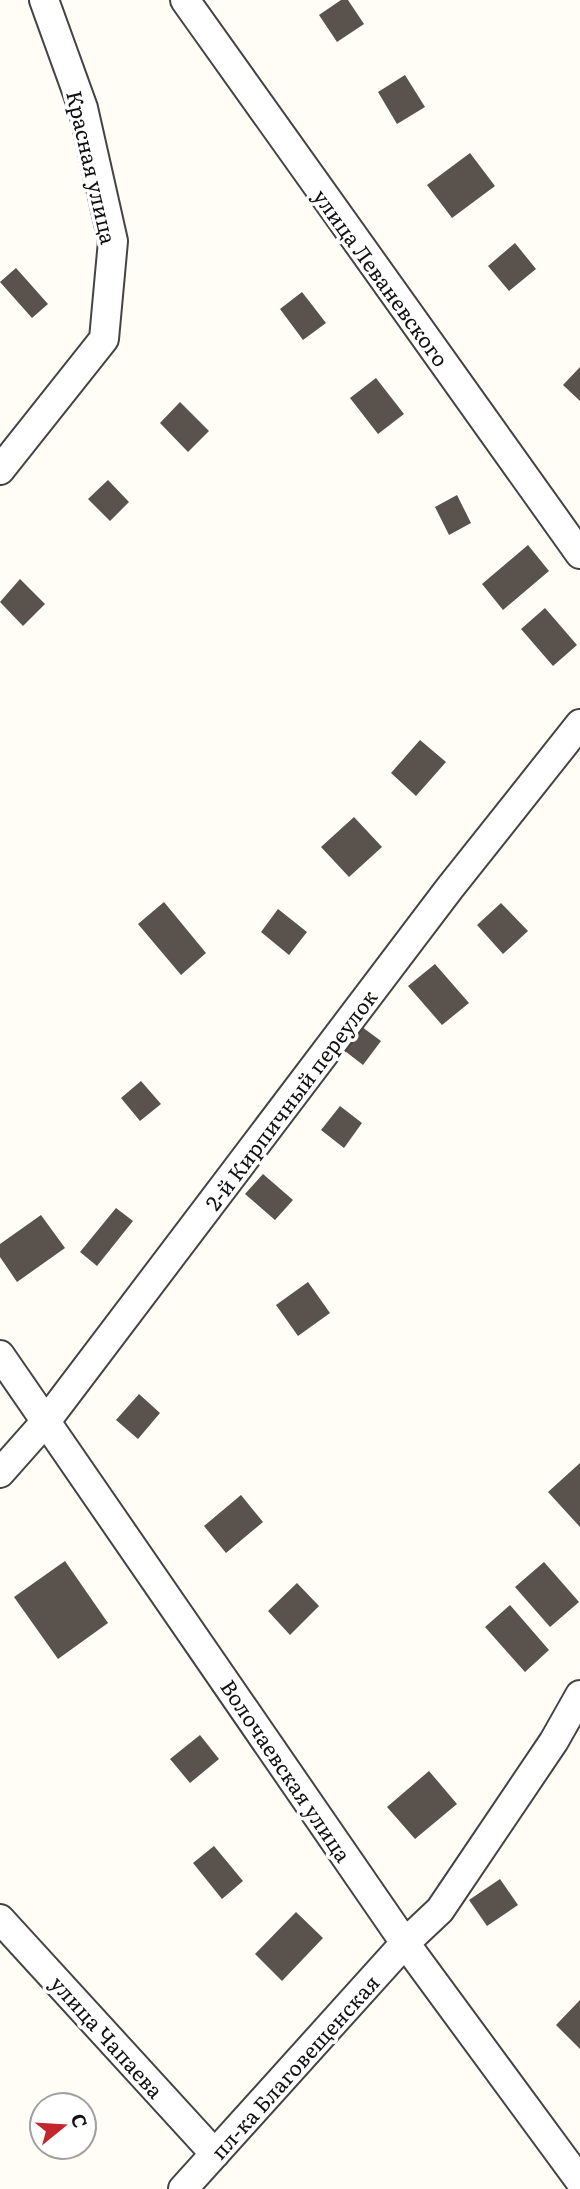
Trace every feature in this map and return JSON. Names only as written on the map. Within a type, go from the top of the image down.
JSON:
[{"type":"street","name":"Красная улица","points":[[0,470],[104,339],[113,241],[83,108],[44,0]]},
{"type":"street","name":"улица Леваневского","points":[[185,0],[580,554]]},
{"type":"street","name":"2-й Кирпичный переулок","points":[[0,1473],[47,1420],[449,889],[580,724]]},
{"type":"street","name":"Волочаевская улица","points":[[0,1355],[405,1943],[580,2181]]},
{"type":"street","name":"пл-ка Благовещенская","points":[[183,2189],[405,1943],[440,1910],[554,1741],[580,1695]]},
{"type":"street","name":"улица Чапаева","points":[[0,1919],[215,2154]]},
{"type":"building","points":[[341,0],[348,0],[364,24],[337,42],[319,15]]},
{"type":"building","points":[[405,75],[425,107],[397,124],[378,92]]},
{"type":"building","points":[[470,153],[495,186],[452,218],[427,185]]},
{"type":"building","points":[[515,243],[536,269],[509,291],[488,266]]},
{"type":"building","points":[[16,268],[48,304],[32,318],[0,282]]},
{"type":"building","points":[[302,292],[326,323],[303,340],[280,309]]},
{"type":"building","points":[[580,367],[580,401],[563,385]]},
{"type":"building","points":[[376,378],[404,414],[378,434],[350,398]]},
{"type":"building","points":[[180,402],[209,431],[188,452],[160,423]]},
{"type":"building","points":[[108,480],[129,502],[110,521],[88,499]]},
{"type":"building","points":[[457,495],[471,523],[449,535],[435,507]]},
{"type":"building","points":[[528,545],[549,571],[503,610],[482,584]]},
{"type":"building","points":[[20,579],[45,604],[23,626],[0,602]]},
{"type":"building","points":[[545,608],[577,645],[553,666],[521,629]]},
{"type":"building","points":[[420,740],[446,762],[416,796],[391,773]]},
{"type":"building","points":[[354,817],[382,847],[349,877],[321,847]]},
{"type":"building","points":[[164,902],[206,953],[181,975],[138,924]]},
{"type":"building","points":[[501,903],[528,931],[503,954],[477,925]]},
{"type":"building","points":[[278,909],[307,932],[289,955],[261,932]]},
{"type":"building","points":[[435,964],[469,1003],[442,1025],[408,986]]},
{"type":"building","points":[[358,1024],[381,1041],[363,1065],[341,1048]]},
{"type":"building","points":[[141,1081],[161,1104],[140,1121],[121,1098]]},
{"type":"building","points":[[340,1106],[362,1123],[344,1148],[321,1130]]},
{"type":"building","points":[[263,1174],[293,1200],[275,1220],[245,1194]]},
{"type":"building","points":[[116,1208],[133,1221],[97,1266],[80,1252]]},
{"type":"building","points":[[41,1215],[65,1248],[17,1282],[0,1257],[0,1244]]},
{"type":"building","points":[[308,1282],[330,1313],[298,1336],[276,1305]]},
{"type":"building","points":[[139,1394],[160,1413],[138,1439],[116,1420]]},
{"type":"building","points":[[580,1463],[580,1527],[548,1492]]},
{"type":"building","points":[[241,1495],[263,1522],[226,1553],[204,1526]]},
{"type":"building","points":[[65,1561],[108,1623],[58,1659],[14,1597]]},
{"type":"building","points":[[544,1562],[579,1602],[550,1627],[515,1587]]},
{"type":"building","points":[[297,1583],[319,1606],[290,1635],[268,1611]]},
{"type":"building","points":[[510,1605],[549,1650],[525,1672],[485,1627]]},
{"type":"building","points":[[200,1735],[219,1759],[190,1783],[170,1759]]},
{"type":"building","points":[[429,1771],[457,1804],[415,1839],[387,1807]]},
{"type":"building","points":[[214,1846],[243,1881],[222,1899],[193,1863]]},
{"type":"building","points":[[500,1879],[518,1905],[487,1926],[469,1900]]},
{"type":"building","points":[[296,1912],[323,1938],[282,1981],[255,1954]]},
{"type":"building","points":[[580,2000],[580,2049],[556,2025]]}]
